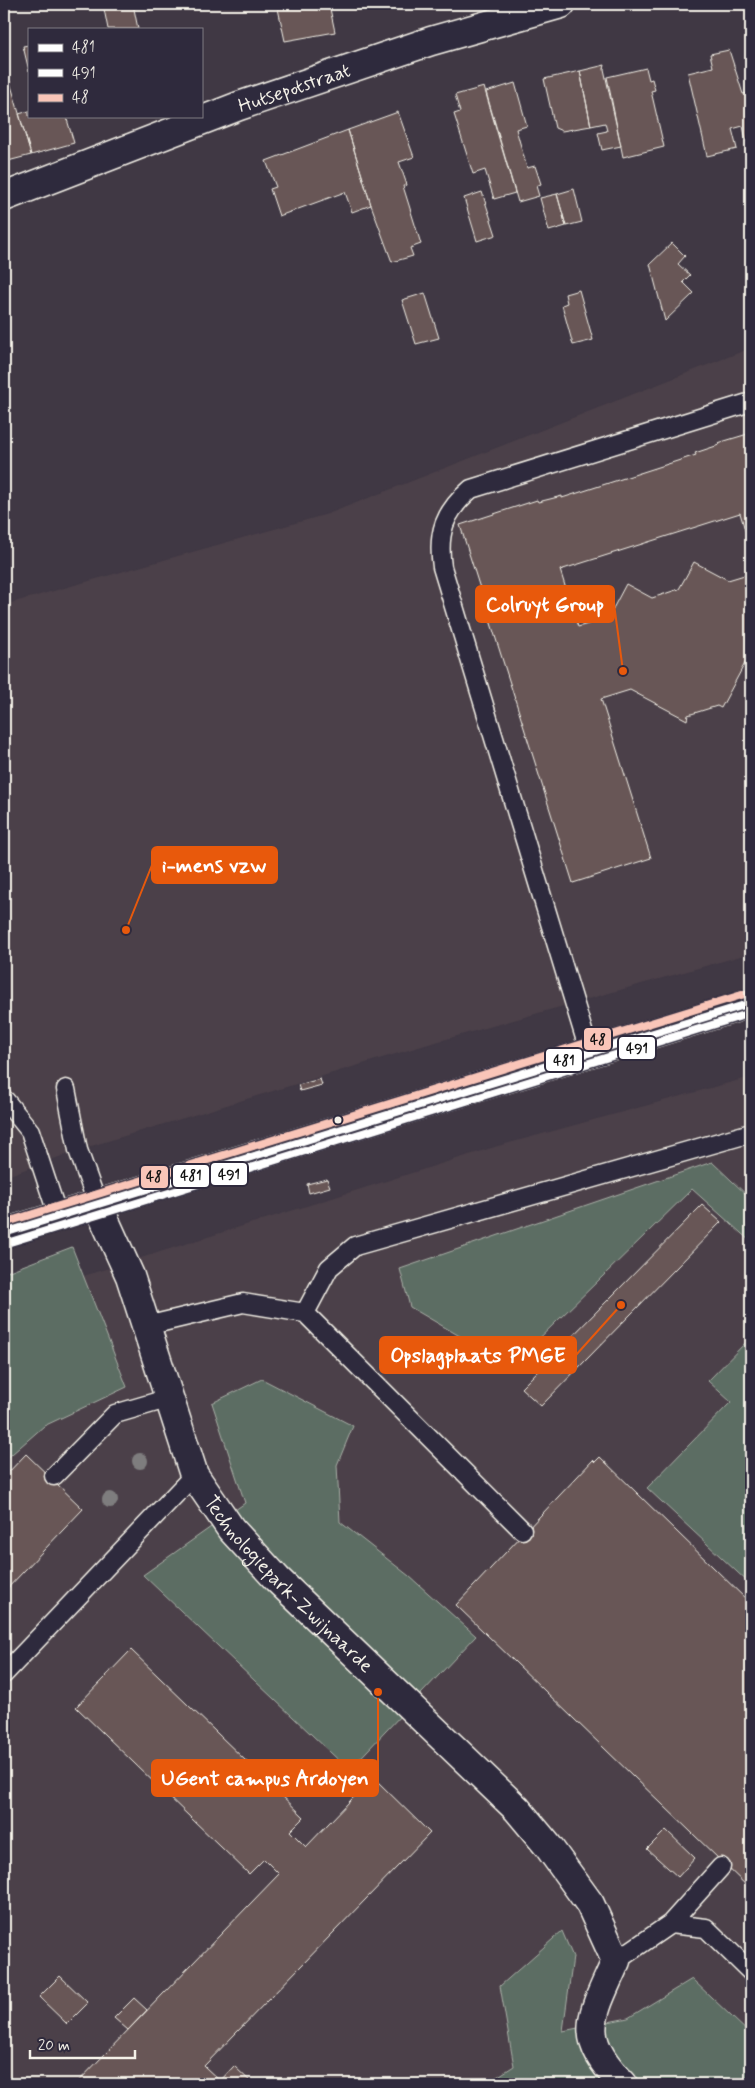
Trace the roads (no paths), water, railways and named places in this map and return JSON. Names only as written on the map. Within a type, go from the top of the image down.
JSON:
[{"type":"street","name":"Hutsepotstraat","points":[[4,197],[239,106],[431,41],[560,4]]},
{"type":"street","points":[[4,1233],[589,1051],[751,1003]]},
{"type":"street","name":"Technologiepark-Zwijnaarde","points":[[97,1203],[130,1276],[194,1475],[231,1529],[277,1579],[518,1809],[548,1846],[590,1904],[616,1961]]},
{"type":"street","points":[[616,1961],[593,2013],[592,2042],[606,2066],[623,2084]]},
{"type":"lane","points":[[589,1051],[442,567],[439,548],[442,531],[449,513],[471,489],[751,402]]},
{"type":"lane","points":[[66,1089],[78,1150],[97,1203]]},
{"type":"lane","points":[[5,1100],[30,1131],[58,1216]]},
{"type":"lane","points":[[305,1313],[329,1268],[355,1246],[751,1133]]},
{"type":"lane","points":[[146,1326],[243,1303],[305,1313],[522,1530]]},
{"type":"lane","points":[[54,1476],[115,1414],[170,1398]]},
{"type":"lane","points":[[4,1674],[194,1475]]},
{"type":"lane","points":[[616,1961],[670,1924],[721,1867]]},
{"type":"lane","points":[[670,1924],[706,1928],[751,1972]]},
{"type":"place","name":"Colruyt Group","points":[[623,671]]},
{"type":"place","name":"i-mens vzw","points":[[126,930]]},
{"type":"place","name":"Opslagplaats PMGE","points":[[621,1305]]},
{"type":"place","name":"UGent campus Ardoyen","points":[[378,1692]]}]
